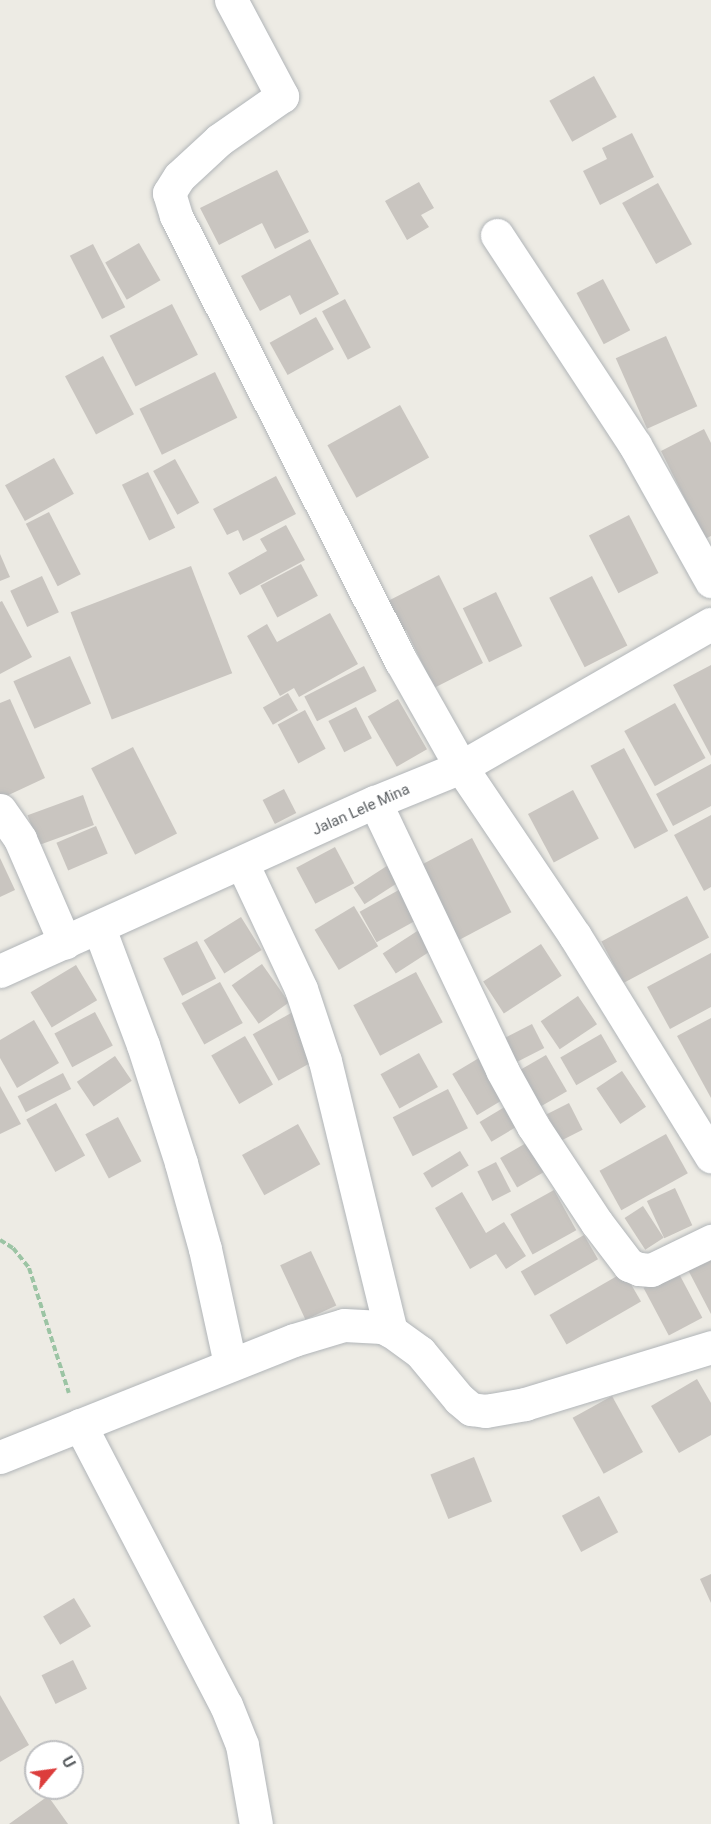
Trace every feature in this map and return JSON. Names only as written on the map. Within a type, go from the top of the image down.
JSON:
[{"type":"street","points":[[231,0],[282,96],[219,140],[179,177],[169,193],[176,216],[401,661],[461,767],[575,936],[711,1156]]},
{"type":"street","points":[[497,235],[635,445],[711,581]]},
{"type":"street","name":"Jalan Lele Mina","points":[[0,972],[375,802],[461,767],[711,624]]},
{"type":"street","points":[[375,802],[502,1070],[533,1126],[603,1232],[629,1265],[645,1270],[651,1270],[711,1241]]},
{"type":"street","points":[[0,810],[20,839],[65,943]]},
{"type":"street","points":[[242,863],[301,989],[326,1061],[391,1331]]},
{"type":"street","points":[[99,928],[143,1045],[181,1163],[205,1249],[230,1364]]},
{"type":"street","points":[[0,1457],[230,1364],[294,1340],[344,1325],[382,1327],[391,1331],[420,1352],[459,1400],[471,1409],[485,1411],[525,1404],[711,1347]]},
{"type":"street","points":[[80,1425],[226,1705],[242,1745],[256,1824]]},
{"type":"path","points":[[0,1240],[13,1248],[29,1268],[80,1425]]},
{"type":"building","points":[[594,76],[617,117],[572,142],[549,101]]},
{"type":"building","points":[[632,133],[654,177],[600,205],[583,171],[607,159],[602,148]]},
{"type":"building","points":[[277,170],[309,232],[275,249],[262,223],[219,245],[200,208]]},
{"type":"building","points":[[419,182],[434,208],[421,215],[429,227],[407,240],[385,201]]},
{"type":"building","points":[[658,183],[692,244],[656,264],[622,203]]},
{"type":"building","points":[[310,239],[339,294],[300,315],[290,295],[260,311],[241,276]]},
{"type":"building","points":[[139,243],[160,280],[127,300],[105,262]]},
{"type":"building","points":[[93,244],[125,307],[102,319],[70,256]]},
{"type":"building","points":[[603,279],[630,330],[604,344],[577,293]]},
{"type":"building","points":[[345,299],[371,348],[348,360],[322,311]]},
{"type":"building","points":[[172,304],[198,355],[136,387],[110,336]]},
{"type":"building","points":[[316,317],[334,349],[288,375],[270,343]]},
{"type":"building","points":[[666,336],[697,406],[647,429],[616,358]]},
{"type":"building","points":[[103,356],[134,414],[96,434],[65,376]]},
{"type":"building","points":[[215,372],[237,418],[162,455],[140,409]]},
{"type":"building","points":[[400,405],[429,457],[356,498],[327,445]]},
{"type":"building","points":[[704,429],[711,443],[711,536],[705,539],[661,451]]},
{"type":"building","points":[[54,458],[74,494],[25,521],[5,485]]},
{"type":"building","points":[[175,459],[199,503],[177,515],[153,471]]},
{"type":"building","points":[[148,472],[175,528],[149,540],[122,485]]},
{"type":"building","points":[[276,476],[296,514],[243,541],[238,530],[227,535],[213,509]]},
{"type":"building","points":[[49,512],[81,574],[58,586],[26,524]]},
{"type":"building","points":[[629,515],[659,573],[618,593],[589,535]]},
{"type":"building","points":[[286,525],[305,560],[240,595],[228,573],[267,551],[260,539]]},
{"type":"building","points":[[0,554],[10,577],[0,581]]},
{"type":"building","points":[[301,564],[318,596],[277,617],[260,586]]},
{"type":"building","points":[[191,566],[232,673],[112,720],[71,612]]},
{"type":"building","points":[[439,575],[483,663],[434,688],[406,630],[397,635],[382,604]]},
{"type":"building","points":[[42,576],[59,612],[27,627],[10,591]]},
{"type":"building","points":[[592,576],[627,645],[585,667],[549,598]]},
{"type":"building","points":[[496,592],[522,646],[489,662],[463,608]]},
{"type":"building","points":[[2,601],[32,657],[0,674],[0,602]]},
{"type":"building","points":[[330,613],[358,664],[299,697],[294,688],[280,696],[247,636],[267,624],[277,642]]},
{"type":"building","points":[[70,656],[91,704],[35,729],[13,681]]},
{"type":"building","points":[[711,665],[711,756],[673,685]]},
{"type":"building","points":[[364,666],[377,691],[317,721],[304,696]]},
{"type":"building","points":[[288,693],[298,710],[273,725],[263,708]]},
{"type":"building","points":[[10,699],[45,778],[0,799],[0,703]]},
{"type":"building","points":[[398,699],[427,749],[397,767],[368,716]]},
{"type":"building","points":[[675,703],[706,758],[655,786],[624,731]]},
{"type":"building","points":[[356,707],[372,738],[344,752],[328,721]]},
{"type":"building","points":[[305,710],[326,749],[298,763],[278,725]]},
{"type":"building","points":[[133,747],[177,833],[135,855],[91,768]]},
{"type":"building","points":[[624,748],[668,831],[635,849],[590,766]]},
{"type":"building","points":[[711,764],[711,806],[673,826],[656,794]]},
{"type":"building","points":[[284,789],[296,813],[275,824],[263,800]]},
{"type":"building","points":[[573,790],[599,839],[554,863],[528,814]]},
{"type":"building","points":[[83,795],[94,825],[39,845],[28,815]]},
{"type":"building","points":[[711,815],[711,887],[704,891],[674,835]]},
{"type":"building","points":[[96,826],[108,854],[68,870],[56,843]]},
{"type":"building","points":[[472,838],[511,912],[457,941],[417,867]]},
{"type":"building","points":[[335,847],[354,883],[315,904],[296,868]]},
{"type":"building","points":[[0,858],[15,890],[0,897]]},
{"type":"building","points":[[393,862],[404,879],[364,904],[354,888]]},
{"type":"building","points":[[406,886],[423,917],[377,942],[360,912]]},
{"type":"building","points":[[687,896],[709,937],[623,983],[601,942]]},
{"type":"building","points":[[354,906],[378,946],[339,970],[315,930]]},
{"type":"building","points":[[241,917],[262,950],[224,973],[204,940]]},
{"type":"building","points":[[428,924],[441,944],[396,974],[383,953]]},
{"type":"building","points":[[197,941],[216,978],[182,996],[163,958]]},
{"type":"building","points":[[541,944],[562,976],[504,1013],[483,982]]},
{"type":"building","points":[[711,953],[711,1007],[670,1029],[647,987]]},
{"type":"building","points":[[262,964],[289,1003],[259,1024],[232,985]]},
{"type":"building","points":[[76,965],[97,1000],[52,1027],[31,992]]},
{"type":"building","points":[[416,972],[443,1022],[380,1056],[353,1005]]},
{"type":"building","points":[[220,982],[243,1023],[204,1044],[182,1003]]},
{"type":"building","points":[[578,996],[597,1024],[560,1049],[541,1021]]},
{"type":"building","points":[[95,1012],[113,1046],[72,1067],[54,1034]]},
{"type":"building","points":[[293,1012],[319,1058],[278,1081],[253,1034]]},
{"type":"building","points":[[711,1018],[711,1098],[677,1036]]},
{"type":"building","points":[[34,1020],[59,1063],[17,1088],[0,1058],[0,1040]]},
{"type":"building","points":[[532,1024],[544,1048],[505,1068],[493,1044]]},
{"type":"building","points":[[601,1034],[617,1062],[576,1085],[560,1058]]},
{"type":"building","points":[[245,1036],[273,1084],[239,1104],[211,1056]]},
{"type":"building","points":[[419,1053],[438,1087],[399,1108],[381,1074]]},
{"type":"building","points":[[484,1055],[509,1096],[477,1115],[452,1074]]},
{"type":"building","points":[[546,1055],[567,1091],[533,1111],[512,1074]]},
{"type":"building","points":[[115,1056],[132,1081],[94,1107],[77,1082]]},
{"type":"building","points":[[622,1071],[646,1107],[620,1124],[596,1088]]},
{"type":"building","points":[[63,1073],[71,1089],[26,1112],[18,1096]]},
{"type":"building","points":[[0,1086],[21,1124],[0,1134]]},
{"type":"building","points":[[448,1089],[468,1128],[413,1156],[393,1117]]},
{"type":"building","points":[[513,1102],[525,1122],[491,1142],[480,1122]]},
{"type":"building","points":[[56,1103],[85,1155],[55,1172],[26,1119]]},
{"type":"building","points":[[569,1103],[583,1130],[560,1141],[547,1114]]},
{"type":"building","points":[[118,1117],[141,1161],[109,1179],[85,1134]]},
{"type":"building","points":[[298,1124],[320,1164],[264,1195],[242,1155]]},
{"type":"building","points":[[666,1134],[688,1173],[621,1210],[600,1171]]},
{"type":"building","points":[[533,1139],[550,1168],[517,1187],[500,1158]]},
{"type":"building","points":[[460,1151],[469,1166],[432,1188],[423,1173]]},
{"type":"building","points":[[496,1162],[511,1191],[492,1201],[477,1172]]},
{"type":"building","points":[[675,1188],[692,1225],[664,1238],[647,1201]]},
{"type":"building","points":[[554,1190],[576,1230],[533,1254],[510,1214]]},
{"type":"building","points":[[462,1192],[486,1233],[504,1222],[526,1256],[506,1269],[496,1254],[470,1269],[435,1208]]},
{"type":"building","points":[[643,1206],[664,1238],[645,1250],[625,1218]]},
{"type":"building","points":[[584,1235],[598,1259],[535,1296],[521,1272]]},
{"type":"building","points":[[311,1251],[336,1305],[306,1320],[280,1265]]},
{"type":"building","points":[[711,1253],[711,1314],[686,1266]]},
{"type":"building","points":[[677,1270],[702,1318],[669,1336],[643,1288]]},
{"type":"building","points":[[624,1272],[641,1301],[567,1344],[550,1315]]},
{"type":"building","points":[[697,1379],[711,1403],[711,1435],[679,1453],[651,1406]]},
{"type":"building","points":[[612,1396],[643,1452],[604,1474],[573,1418]]},
{"type":"building","points":[[474,1457],[492,1502],[448,1519],[430,1475]]},
{"type":"building","points":[[599,1496],[618,1532],[581,1552],[562,1516]]},
{"type":"building","points":[[711,1574],[711,1603],[700,1579]]},
{"type":"building","points":[[74,1598],[91,1626],[60,1645],[43,1617]]},
{"type":"building","points":[[73,1660],[87,1689],[56,1704],[42,1675]]},
{"type":"building","points":[[0,1695],[26,1740],[24,1740],[24,1748],[0,1762]]},
{"type":"building","points":[[42,1800],[51,1800],[68,1824],[9,1824]]}]
